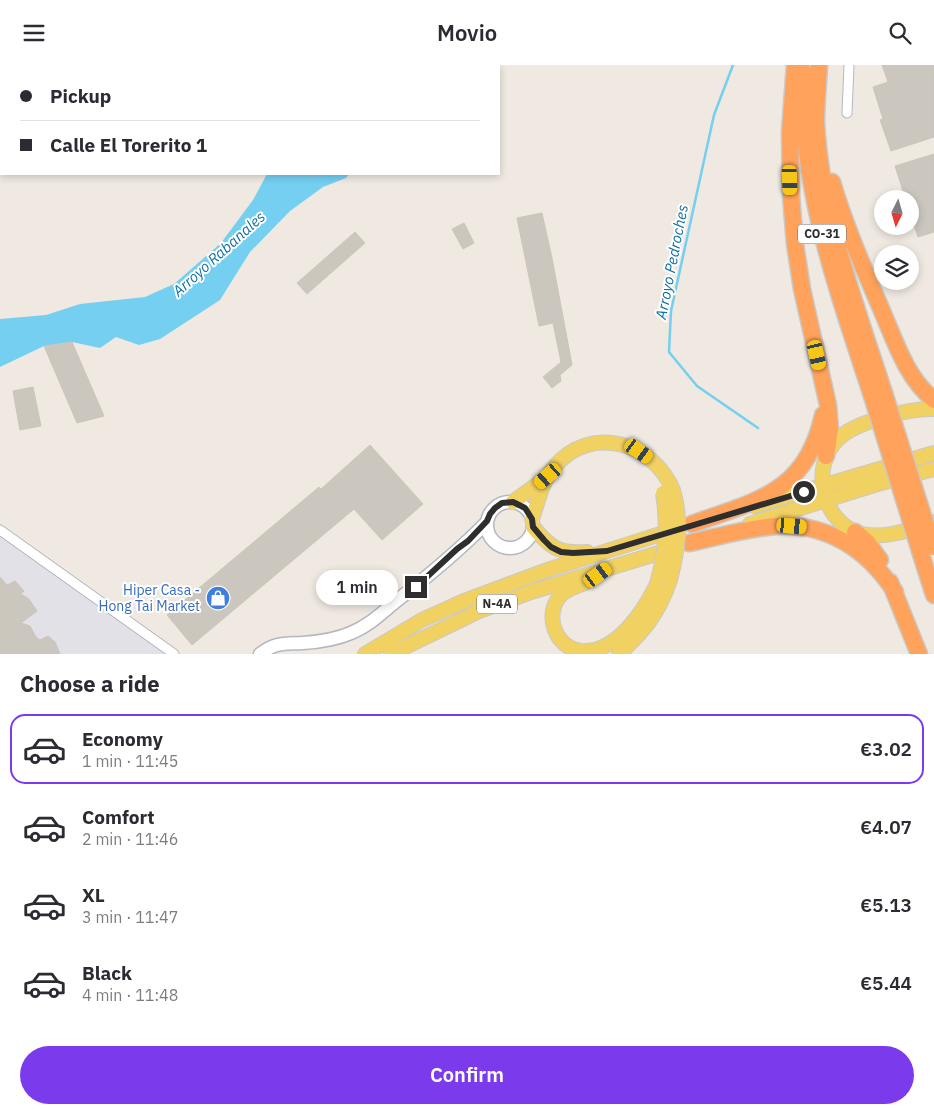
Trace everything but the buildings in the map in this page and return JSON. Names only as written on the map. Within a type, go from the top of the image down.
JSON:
[{"type":"highway","points":[[795,65],[790,148],[793,228],[804,297],[826,393],[830,425],[826,456]]},
{"type":"highway","name":"CO-31","points":[[804,65],[806,139],[817,215],[832,269],[878,394],[929,549],[934,595]]},
{"type":"highway","name":"CO-31","points":[[818,65],[816,105],[818,140],[830,217],[878,394]]},
{"type":"highway","points":[[818,91],[826,157],[836,195],[853,243],[903,357],[916,381],[934,400]]},
{"type":"highway","points":[[903,357],[917,373],[934,387]]},
{"type":"highway","points":[[692,524],[760,499],[778,489],[790,479],[804,464],[816,441],[826,393]]},
{"type":"highway","points":[[689,543],[776,526],[803,527],[817,530],[838,538],[862,553],[882,572],[895,592]]},
{"type":"highway","points":[[850,528],[876,554],[895,592],[919,654]]},
{"type":"main road","points":[[850,528],[831,510],[822,487],[822,470],[826,456],[838,439],[852,429],[906,411],[934,409]]},
{"type":"main road","points":[[513,502],[529,492],[548,476],[565,457],[594,443],[619,443],[639,451],[652,461],[668,491],[661,603],[652,619],[619,654]]},
{"type":"main road","points":[[822,487],[934,453]]},
{"type":"main road","points":[[827,501],[874,485],[934,469]]},
{"type":"main road","points":[[548,476],[533,523],[551,547],[561,552],[573,553],[607,551]]},
{"type":"main road","name":"N-4A","points":[[365,654],[422,621],[464,601],[607,551],[692,524],[822,487]]},
{"type":"main road","name":"N-4A","points":[[391,654],[479,611],[531,592],[827,501]]},
{"type":"main road","points":[[771,518],[814,514],[828,517],[869,535],[884,535],[934,522]]},
{"type":"main road","points":[[608,567],[588,582],[562,595],[554,607],[553,627],[559,639],[573,649],[581,651],[600,648],[620,635],[639,615],[663,582]]},
{"type":"street","points":[[847,113],[849,65]]},
{"type":"street","points":[[260,654],[274,645],[329,639],[351,633],[371,623],[468,541],[487,521],[495,508],[502,503],[513,502],[525,508],[533,523],[528,540],[516,548],[502,547],[491,539],[488,533],[487,521]]},
{"type":"street","points":[[0,531],[174,654]]},
{"type":"street","points":[[468,541],[491,539]]},
{"type":"shaded area","points":[[0,537],[167,654],[0,654]]},
{"type":"water","name":"Arroyo Rabanales","points":[[266,175],[348,175],[346,178],[323,187],[290,211],[250,252],[220,300],[160,339],[139,345],[116,337],[100,348],[72,342],[44,346],[0,367],[0,319],[46,315],[80,304],[145,297],[174,284],[221,243],[253,200]]},
{"type":"waterway","name":"Arroyo Pedroches","points":[[733,65],[714,115],[671,311],[669,352],[697,386],[758,428]]},
{"type":"place","name":"Hiper Casa - Hong Tai Market","points":[[218,598]]},
{"type":"route","points":[[416,587],[468,541],[487,521],[495,508],[502,503],[513,502],[520,504],[530,513],[533,527],[551,547],[561,552],[573,553],[607,551],[804,492]]}]
